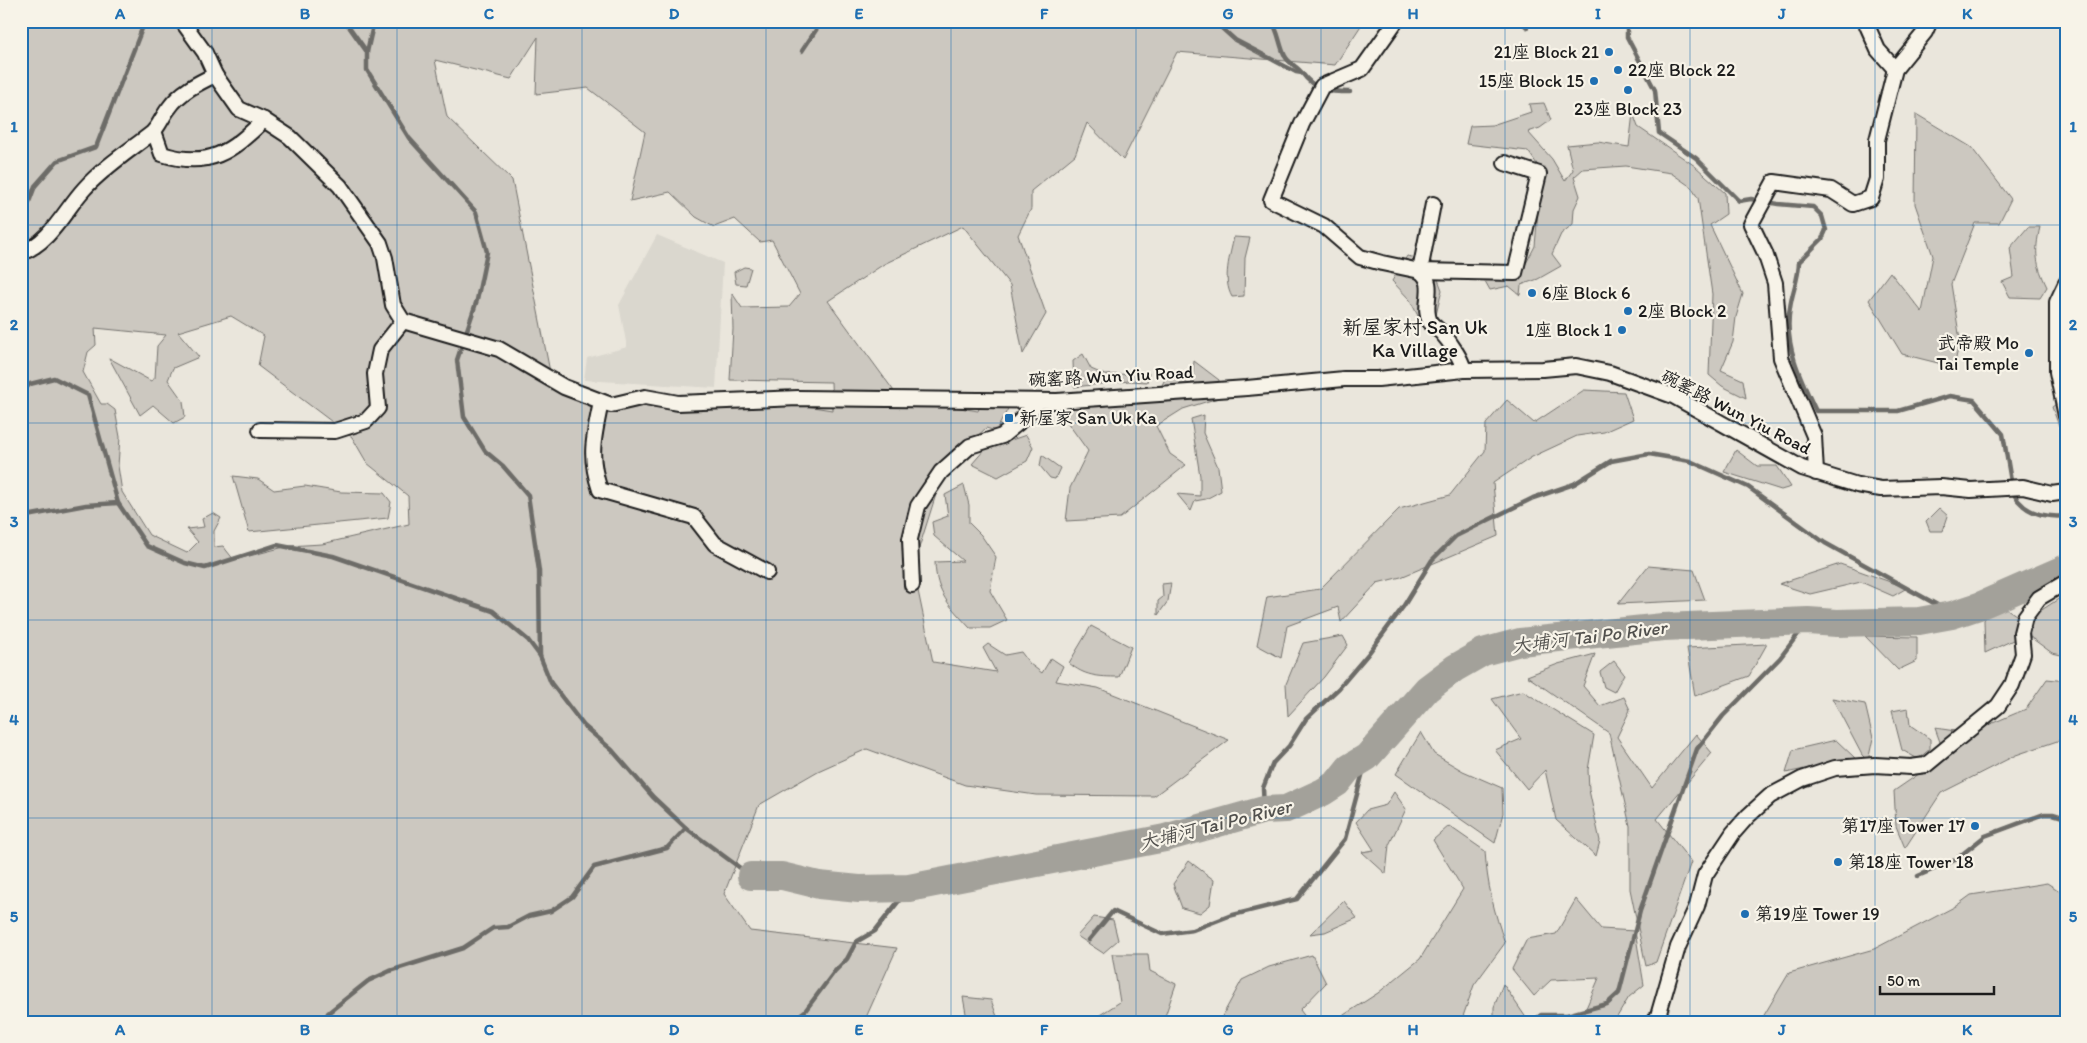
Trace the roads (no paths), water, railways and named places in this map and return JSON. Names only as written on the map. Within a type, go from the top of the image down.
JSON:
[{"type":"street","points":[[182,21],[205,53],[215,76],[239,109],[264,120],[290,137],[340,186],[380,243],[385,258],[393,305],[402,320],[380,350],[375,374],[378,408],[366,421],[335,431],[260,430]]},
{"type":"street","points":[[1396,21],[1362,69],[1322,86],[1316,101],[1302,124],[1271,200],[1324,226],[1360,257],[1420,271],[1515,273],[1538,174],[1505,163]]},
{"type":"street","points":[[1865,21],[1878,50],[1894,69]]},
{"type":"street","points":[[1816,473],[1814,436],[1781,358],[1775,283],[1765,253],[1751,224],[1774,182],[1831,190],[1853,204],[1871,198],[1877,180],[1877,140],[1894,69],[1925,32],[1930,21]]},
{"type":"street","points":[[21,254],[31,250],[49,234],[83,189],[98,175],[154,131],[170,106],[196,84],[215,76]]},
{"type":"street","points":[[154,131],[162,154],[180,160],[198,160],[214,158],[228,151],[264,120]]},
{"type":"street","points":[[1420,271],[1433,204]]},
{"type":"street","points":[[1420,271],[1427,276],[1429,282],[1427,310],[1431,323],[1443,334],[1464,370]]},
{"type":"street","points":[[2066,283],[2057,302],[2057,372],[2066,416]]},
{"type":"street","name":"碗窰路 Wun Yiu Road","points":[[402,320],[499,349],[564,387],[611,405],[645,397],[678,403],[798,398],[1030,399],[1039,401],[1246,388],[1344,379],[1378,379],[1464,370],[1542,369],[1576,366],[1610,374],[1672,396],[1802,468],[1881,490],[1941,487],[1972,490],[1998,486],[2022,487],[2052,494],[2066,492]]},
{"type":"street","points":[[912,585],[910,539],[918,506],[942,472],[970,446],[1002,436],[1018,423],[1039,401]]},
{"type":"street","points":[[601,402],[593,439],[592,467],[600,490],[694,517],[715,544],[767,572]]},
{"type":"street","points":[[1654,1022],[1658,1016],[1678,947],[1697,906],[1705,875],[1733,833],[1748,816],[1770,796],[1802,779],[1835,768],[1875,765],[1911,767],[1926,765],[1998,706],[2012,685],[2023,654],[2021,633],[2025,617],[2039,598],[2066,582]]},
{"type":"waterway","points":[[21,223],[35,186],[57,161],[96,147],[145,21]]},
{"type":"waterway","points":[[345,21],[367,52],[367,70],[409,138],[476,212],[487,252],[477,300],[457,360],[464,417],[485,451],[503,466],[528,495],[539,571],[540,656],[551,683],[584,726],[612,750],[653,797],[686,828],[751,876]]},
{"type":"waterway","points":[[367,52],[374,21]]},
{"type":"waterway","points":[[802,51],[822,21]]},
{"type":"waterway","points":[[1214,21],[1235,40],[1296,72],[1302,73],[1317,87],[1335,92],[1350,92]]},
{"type":"waterway","points":[[1271,21],[1276,29],[1286,58],[1302,73]]},
{"type":"waterway","points":[[1520,21],[1527,27]]},
{"type":"waterway","points":[[1627,21],[1627,37],[1655,90],[1659,133],[1696,158],[1739,201],[1751,199],[1778,204],[1813,207],[1822,216],[1826,230],[1822,239],[1799,262],[1788,321],[1791,348],[1799,374],[1816,411],[1898,411],[1950,396],[1974,400],[2003,434],[2013,493],[2018,500],[2035,513],[2050,516],[2066,516]]},
{"type":"waterway","points":[[21,393],[30,384],[54,378],[88,395],[118,503],[147,546],[185,563],[205,568],[277,545],[333,556],[493,611],[528,640],[540,656]]},
{"type":"waterway","points":[[1264,810],[1263,788],[1273,763],[1289,746],[1306,719],[1339,688],[1368,654],[1403,607],[1432,560],[1456,536],[1533,498],[1574,484],[1611,461],[1649,454],[1690,461],[1748,487],[1825,543],[1941,607],[1952,615]]},
{"type":"waterway","points":[[21,517],[86,505],[118,503]]},
{"type":"waterway","name":"大埔河 Tai Po River","points":[[751,876],[782,876],[819,885],[859,889],[909,888],[1165,838],[1264,810],[1286,809],[1323,792],[1337,783],[1349,768],[1367,757],[1427,689],[1455,668],[1483,652],[1520,642],[1663,627],[1808,621],[1837,623],[1919,621],[1952,615],[1979,606],[2066,568]]},
{"type":"waterway","points":[[1532,1022],[1541,1015],[1567,1015],[1607,1004],[1619,993],[1640,911],[1697,749],[1723,716],[1780,658],[1808,621]]},
{"type":"waterway","points":[[1089,940],[1113,911],[1162,934],[1193,930],[1229,916],[1297,899],[1345,839],[1367,757]]},
{"type":"waterway","points":[[1918,876],[1955,860],[1985,836],[2044,814],[2053,814],[2066,818]]},
{"type":"waterway","points":[[323,1022],[328,1013],[368,981],[390,971],[463,948],[493,928],[508,927],[529,916],[551,911],[572,897],[594,867],[667,848],[686,828]]},
{"type":"waterway","points":[[791,1022],[805,1011],[835,971],[847,959],[856,942],[875,931],[909,888]]},
{"type":"place","name":"21座 Block 21","points":[[1609,52]]},
{"type":"place","name":"22座 Block 22","points":[[1618,70]]},
{"type":"place","name":"15座 Block 15","points":[[1594,81]]},
{"type":"place","name":"23座 Block 23","points":[[1628,90]]},
{"type":"place","name":"6座 Block 6","points":[[1532,293]]},
{"type":"place","name":"2座 Block 2","points":[[1628,311]]},
{"type":"place","name":"1座 Block 1","points":[[1622,330]]},
{"type":"place","name":"武帝殿 Mo Tai Temple","points":[[2029,353]]},
{"type":"place","name":"新屋家 San Uk Ka","points":[[1009,418]]},
{"type":"place","name":"第17座 Tower 17","points":[[1975,826]]},
{"type":"place","name":"第18座 Tower 18","points":[[1838,862]]},
{"type":"place","name":"第19座 Tower 19","points":[[1745,914]]},
{"type":"district","name":"新屋家村 San Uk Ka Village","points":[[1415,338]]}]
